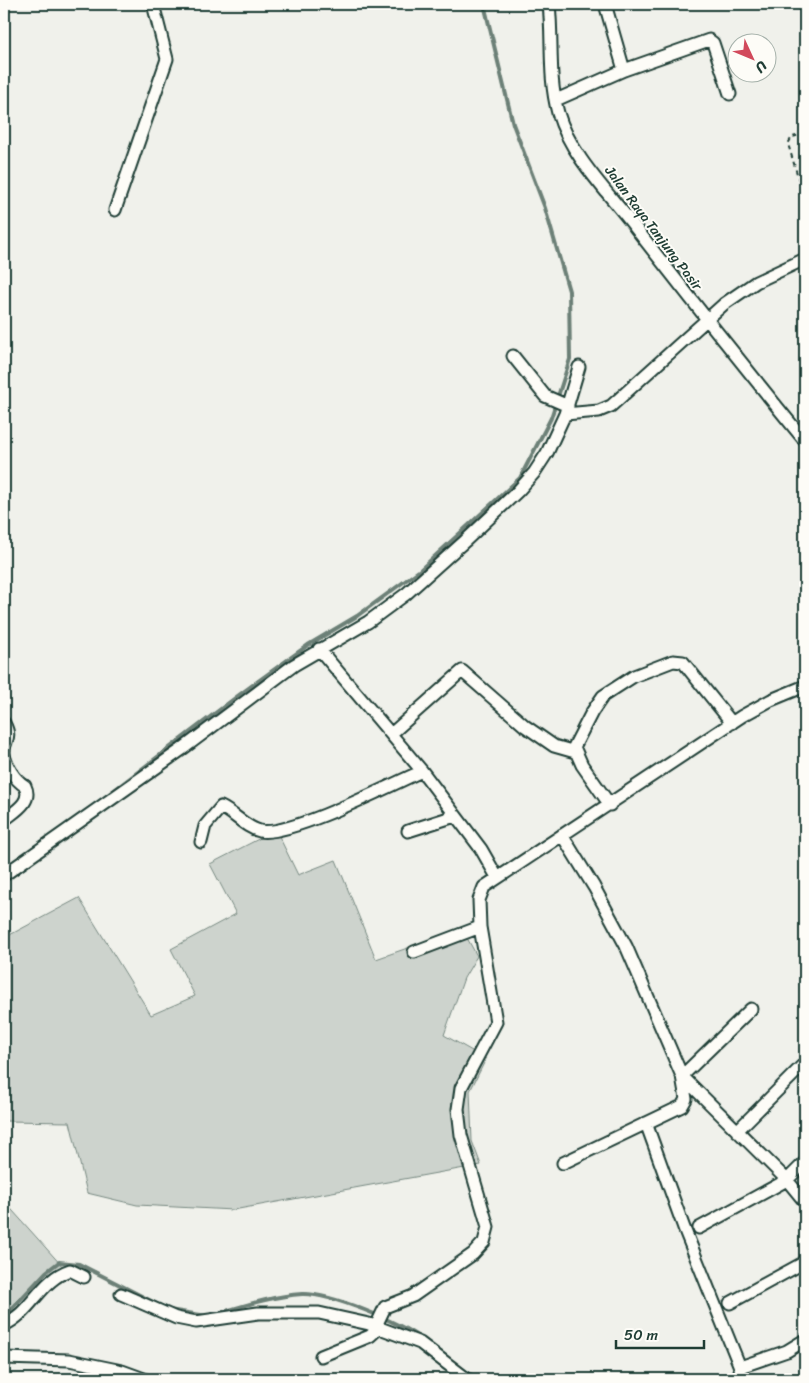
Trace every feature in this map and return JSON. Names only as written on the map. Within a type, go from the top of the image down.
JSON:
[{"type":"street","points":[[115,210],[167,59],[153,4]]},
{"type":"street","name":"Jalan Raya Tanjung Pasir","points":[[549,4],[552,33],[551,77],[558,114],[582,159],[706,320],[805,441]]},
{"type":"street","points":[[605,4],[624,70]]},
{"type":"street","points":[[556,100],[624,70],[709,40],[713,43],[730,94]]},
{"type":"street","points":[[513,356],[545,396],[567,408],[599,411],[611,406],[706,320],[756,282],[805,259]]},
{"type":"street","points":[[7,869],[174,755],[266,684],[319,649],[368,622],[406,594],[512,497],[534,473],[547,453],[567,408],[579,367]]},
{"type":"street","points":[[319,649],[422,770],[481,849],[496,877]]},
{"type":"street","points":[[610,805],[575,752],[575,744],[603,696],[634,676],[673,661],[683,662],[732,723]]},
{"type":"street","points":[[391,734],[462,671],[469,675],[525,726],[554,746],[575,752]]},
{"type":"street","points":[[321,1356],[370,1336],[393,1303],[413,1296],[472,1254],[487,1236],[488,1227],[461,1135],[458,1109],[461,1088],[496,1022],[480,927],[481,893],[484,887],[496,877],[610,805],[732,723],[771,700],[805,686]]},
{"type":"street","points":[[4,723],[8,741],[4,754],[16,780],[25,786],[28,793],[23,804],[4,820]]},
{"type":"street","points":[[201,842],[205,826],[221,807],[258,831],[275,832],[352,803],[422,770]]},
{"type":"street","points":[[408,831],[455,816]]},
{"type":"street","points":[[562,835],[594,887],[626,946],[682,1076],[686,1097],[684,1104],[563,1163]]},
{"type":"street","points":[[414,952],[480,927]]},
{"type":"street","points":[[682,1076],[751,1009]]},
{"type":"street","points":[[737,1131],[805,1063]]},
{"type":"street","points":[[682,1076],[787,1180],[805,1202]]},
{"type":"street","points":[[646,1123],[684,1228],[740,1367],[741,1379]]},
{"type":"street","points":[[699,1228],[787,1180],[805,1162]]},
{"type":"street","points":[[730,1303],[805,1262]]},
{"type":"street","points":[[4,1325],[18,1318],[56,1275],[70,1270],[84,1277]]},
{"type":"street","points":[[121,1294],[167,1315],[196,1322],[258,1313],[320,1313],[379,1322],[420,1344],[467,1379]]},
{"type":"street","points":[[740,1367],[787,1350],[805,1340]]},
{"type":"street","points":[[4,1358],[69,1360],[122,1371],[144,1379]]},
{"type":"path","points":[[805,134],[792,137],[788,144],[805,200]]},
{"type":"shaded area","points":[[276,830],[298,875],[336,860],[376,959],[462,929],[477,956],[464,978],[444,1035],[486,1059],[470,1091],[472,1141],[481,1165],[233,1210],[137,1205],[87,1193],[70,1122],[6,1121],[4,1117],[4,938],[79,898],[151,1015],[195,996],[171,949],[236,914],[210,864]]},
{"type":"shaded area","points":[[4,1201],[71,1276],[42,1295],[4,1334]]},
{"type":"waterway","points":[[109,794],[308,645],[357,616],[420,570],[520,478],[551,418],[570,359],[569,291],[545,208],[513,124],[484,4]]},
{"type":"waterway","points":[[4,1317],[46,1272],[59,1262],[79,1264],[161,1306]]},
{"type":"waterway","points":[[216,1314],[280,1297],[302,1294],[314,1295],[330,1298],[364,1310],[422,1339]]},
{"type":"waterway","points":[[169,1310],[207,1316]]},
{"type":"waterway","points":[[468,1373],[477,1379]]}]
